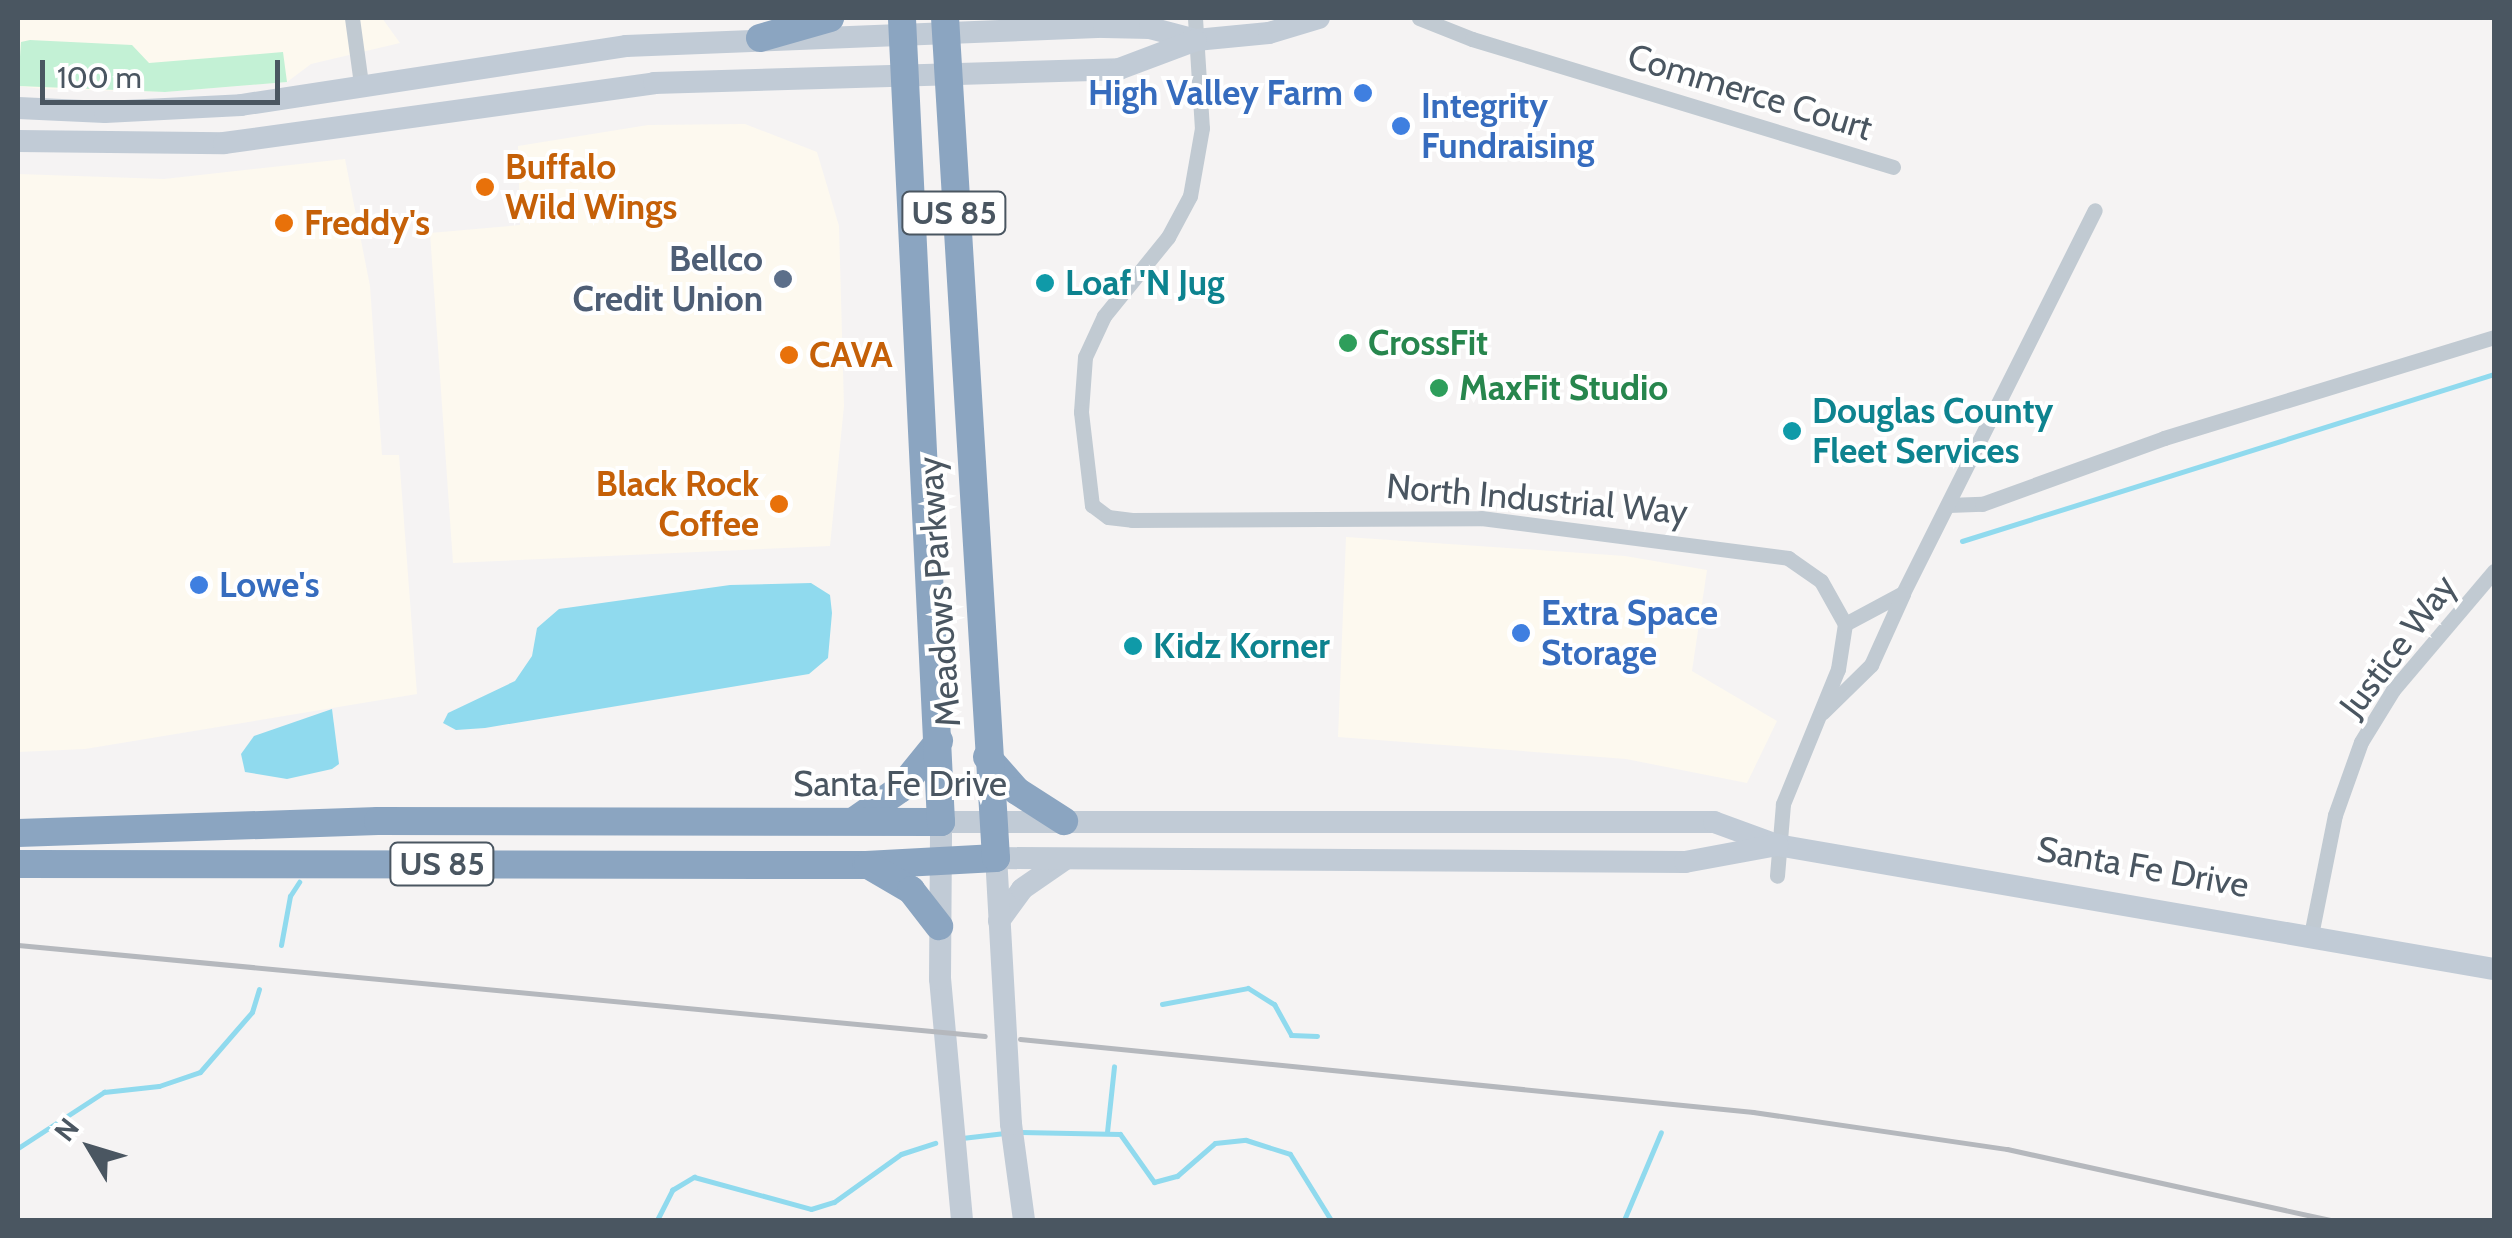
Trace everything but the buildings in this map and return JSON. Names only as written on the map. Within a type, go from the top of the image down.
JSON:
[{"type":"highway","points":[[760,38],[830,18]]},
{"type":"highway","name":"Meadows Parkway","points":[[946,23],[996,858]]},
{"type":"highway","name":"Meadows Parkway","points":[[902,24],[941,822]]},
{"type":"highway","points":[[852,823],[900,790],[939,741]]},
{"type":"highway","points":[[987,757],[1017,791],[1064,821]]},
{"type":"highway","name":"Santa Fe Drive","points":[[18,833],[396,821],[941,822]]},
{"type":"highway","name":"Santa Fe Drive","points":[[18,864],[866,864],[996,858]]},
{"type":"highway","points":[[866,864],[910,890],[938,932]]},
{"type":"main road","points":[[18,108],[194,109],[626,46],[902,24],[1270,33],[1319,18]]},
{"type":"main road","points":[[18,142],[224,143],[609,88],[1119,68],[1196,29]]},
{"type":"main road","name":"Santa Fe Drive","points":[[941,822],[1667,820],[1731,824],[1778,845],[2494,968]]},
{"type":"main road","name":"Meadows Parkway","points":[[941,822],[938,932],[962,1220]]},
{"type":"main road","name":"Santa Fe Drive","points":[[996,858],[1685,862],[1778,845]]},
{"type":"main road","name":"Meadows Parkway","points":[[996,858],[1024,1220]]},
{"type":"main road","points":[[999,928],[1022,889],[1064,860]]},
{"type":"street","points":[[352,18],[361,84]]},
{"type":"street","name":"Commerce Court","points":[[1419,18],[1472,40],[1892,167]]},
{"type":"street","name":"North Industrial Way","points":[[1196,29],[1202,128],[1190,196],[1168,237],[1098,326],[1085,357],[1086,486],[1096,511],[1132,520],[1481,518],[1765,552],[1821,581],[1844,624]]},
{"type":"street","points":[[1819,715],[1871,665],[2096,210]]},
{"type":"street","points":[[1948,505],[1982,504],[2164,438],[2494,337]]},
{"type":"street","name":"Justice Way","points":[[2311,935],[2334,815],[2361,742],[2393,690],[2494,571]]},
{"type":"street","points":[[1778,876],[1782,804],[1838,669],[1844,624],[1903,594]]},
{"type":"shaded area","points":[[18,18],[382,18],[400,43],[311,64],[287,82],[165,92],[42,89],[18,86]]},
{"type":"shaded area","points":[[745,124],[817,152],[839,226],[844,406],[830,546],[453,563],[430,233],[520,225],[518,146],[648,125]]},
{"type":"shaded area","points":[[345,159],[370,286],[382,455],[399,455],[417,694],[85,749],[18,752],[18,174],[164,179]]},
{"type":"shaded area","name":"Extra Space Storage","points":[[1346,537],[1625,556],[1707,570],[1692,671],[1777,721],[1747,783],[1626,759],[1338,737]]},
{"type":"green space","points":[[21,42],[132,45],[149,63],[283,52],[287,82],[165,92],[18,86]]},
{"type":"water","points":[[811,583],[830,595],[832,613],[828,658],[809,674],[485,728],[456,730],[443,723],[448,713],[515,681],[532,656],[537,628],[559,609],[730,585]]},
{"type":"water","points":[[332,709],[339,764],[287,779],[245,772],[241,754],[254,736]]},
{"type":"waterway","points":[[1962,541],[2494,374]]},
{"type":"waterway","points":[[281,945],[290,896],[299,882]]},
{"type":"waterway","points":[[1162,1004],[1248,988],[1274,1004],[1291,1035],[1317,1036]]},
{"type":"waterway","points":[[18,1148],[104,1092],[159,1086],[200,1072],[252,1012],[259,989]]},
{"type":"waterway","points":[[1107,1132],[1114,1066]]},
{"type":"waterway","points":[[1021,1132],[1120,1134],[1154,1182],[1177,1176],[1215,1143],[1246,1140],[1290,1154],[1331,1220]]},
{"type":"waterway","points":[[1624,1220],[1661,1132]]},
{"type":"waterway","points":[[962,1138],[1005,1133]]},
{"type":"waterway","points":[[657,1220],[672,1190],[694,1177],[811,1209],[834,1202],[901,1154],[935,1143]]},
{"type":"railway","points":[[18,945],[985,1036]]},
{"type":"railway","points":[[1020,1039],[1753,1112],[2007,1149],[2331,1220]]},
{"type":"place","name":"High Valley Farm","points":[[1363,93]]},
{"type":"place","name":"Integrity Fundraising","points":[[1401,126]]},
{"type":"place","name":"Buffalo Wild Wings","points":[[485,187]]},
{"type":"place","name":"Freddy's","points":[[284,223]]},
{"type":"place","name":"Bellco Credit Union","points":[[783,279]]},
{"type":"place","name":"Loaf 'N Jug","points":[[1045,283]]},
{"type":"place","name":"CrossFit","points":[[1348,343]]},
{"type":"place","name":"CAVA","points":[[789,355]]},
{"type":"place","name":"MaxFit Studio","points":[[1439,388]]},
{"type":"place","name":"Douglas County Fleet Services","points":[[1792,431]]},
{"type":"place","name":"Black Rock Coffee","points":[[779,504]]},
{"type":"place","name":"Lowe's","points":[[199,585]]},
{"type":"place","name":"Extra Space Storage","points":[[1521,633]]},
{"type":"place","name":"Kidz Korner","points":[[1133,646]]}]
